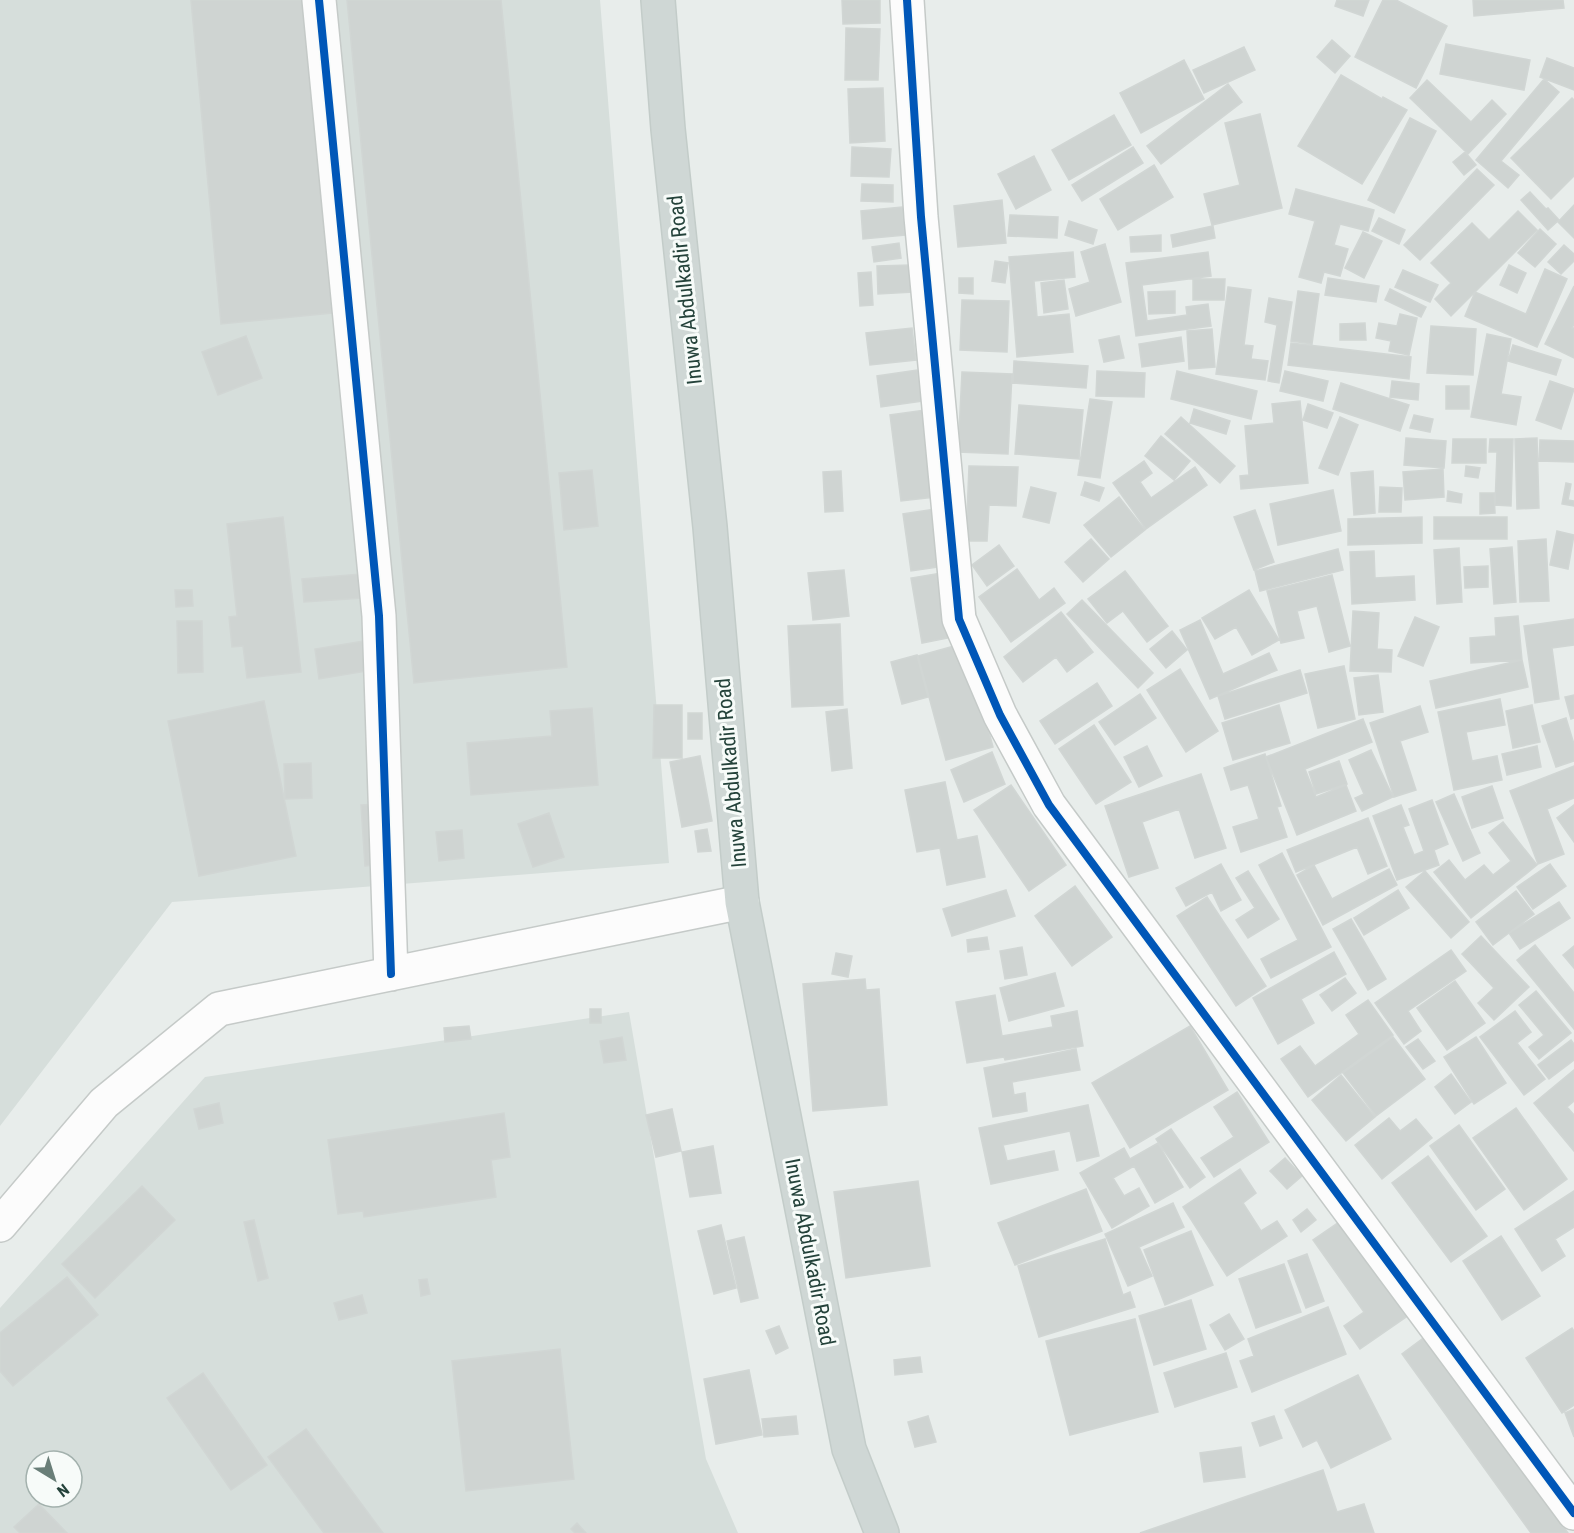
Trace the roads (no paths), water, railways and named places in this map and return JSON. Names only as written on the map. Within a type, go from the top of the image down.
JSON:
[{"type":"main road","name":"Inuwa Abdulkadir Road","points":[[658,0],[668,129],[710,527],[741,902],[849,1449],[882,1533]]},
{"type":"street","points":[[318,0],[379,616],[391,974]]},
{"type":"street","points":[[908,0],[921,217],[959,619],[1000,715],[1049,805],[1574,1513]]},
{"type":"street","points":[[0,1226],[104,1103],[219,1009],[741,902]]}]
